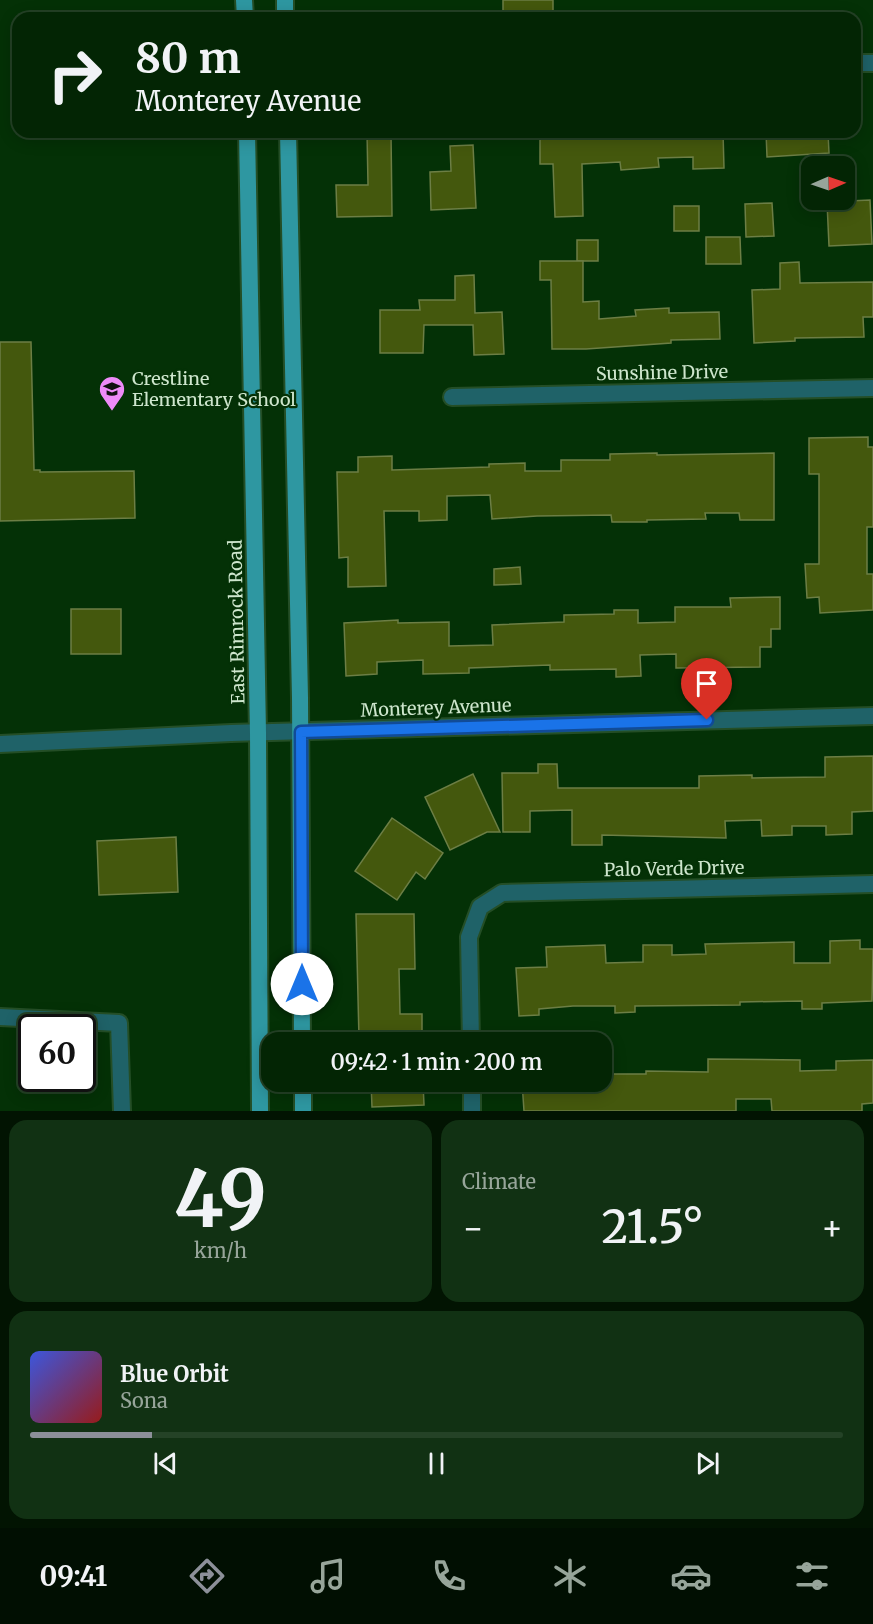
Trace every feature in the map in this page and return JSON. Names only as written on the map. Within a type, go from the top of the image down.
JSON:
[{"type":"main road","name":"East Rimrock Road","points":[[247,138],[258,733],[260,1111]]},
{"type":"main road","points":[[288,138],[301,732],[302,1032]]},
{"type":"main road","points":[[303,1092],[303,1111]]},
{"type":"street","name":"Sunshine Drive","points":[[452,397],[873,388]]},
{"type":"street","name":"Monterey Avenue","points":[[0,744],[258,733],[873,716]]},
{"type":"street","name":"Palo Verde Drive","points":[[471,1032],[469,937],[480,907],[502,893],[873,884]]},
{"type":"street","points":[[0,1017],[119,1023],[122,1111]]},
{"type":"street","points":[[472,1092],[472,1111]]},
{"type":"building","points":[[503,0],[553,0],[553,12],[503,12]]},
{"type":"building","points":[[367,138],[391,138],[392,216],[337,217],[336,185],[368,185]]},
{"type":"building","points":[[540,138],[723,138],[724,168],[693,169],[693,157],[658,158],[659,167],[621,170],[620,162],[582,164],[583,216],[555,217],[553,164],[540,164]]},
{"type":"building","points":[[766,138],[828,138],[829,153],[767,157]]},
{"type":"building","points":[[473,145],[476,208],[431,210],[430,172],[451,171],[450,146]]},
{"type":"building","points":[[870,200],[872,244],[829,246],[827,210],[855,210],[855,201]]},
{"type":"building","points":[[772,203],[774,236],[746,237],[745,204]]},
{"type":"building","points":[[674,206],[699,206],[699,231],[674,231]]},
{"type":"building","points":[[706,237],[740,237],[741,264],[706,264]]},
{"type":"building","points":[[577,240],[598,240],[598,261],[577,261]]},
{"type":"building","points":[[540,261],[583,261],[583,302],[599,301],[599,319],[636,316],[635,310],[669,308],[669,313],[719,312],[720,339],[671,340],[671,343],[586,349],[552,349],[551,280],[540,280]]},
{"type":"building","points":[[799,262],[800,283],[873,282],[873,317],[863,317],[864,337],[795,338],[795,341],[754,343],[752,290],[780,289],[780,263]]},
{"type":"building","points":[[474,275],[475,313],[502,312],[504,354],[474,355],[473,325],[424,325],[423,353],[380,353],[380,310],[420,310],[419,300],[455,300],[455,276]]},
{"type":"building","points":[[0,342],[31,342],[34,470],[40,470],[40,472],[134,471],[135,518],[0,521]]},
{"type":"building","points":[[868,437],[868,447],[873,447],[873,527],[867,527],[867,574],[873,574],[873,610],[820,613],[819,597],[807,598],[805,564],[819,564],[819,474],[809,474],[809,438]]},
{"type":"building","points":[[657,453],[657,455],[774,453],[774,520],[740,520],[739,513],[705,513],[706,519],[647,520],[647,522],[612,522],[611,515],[492,519],[490,495],[447,496],[447,520],[419,521],[419,511],[384,511],[386,586],[348,587],[348,557],[339,558],[337,472],[358,472],[358,457],[392,456],[392,470],[489,467],[489,464],[525,463],[525,471],[561,471],[561,460],[610,460],[610,454]]},
{"type":"building","points":[[520,567],[521,584],[494,585],[494,569]]},
{"type":"building","points":[[780,597],[780,629],[771,629],[771,647],[760,647],[760,667],[676,668],[676,654],[640,655],[641,676],[616,677],[616,669],[550,670],[550,665],[469,668],[469,673],[423,674],[423,660],[377,662],[377,674],[346,676],[344,623],[398,620],[398,623],[449,622],[449,646],[493,645],[492,625],[564,622],[564,615],[614,614],[614,610],[638,610],[638,623],[675,622],[675,607],[731,607],[730,598]]},
{"type":"building","points":[[71,609],[121,609],[121,654],[71,654]]},
{"type":"building","points":[[873,756],[873,811],[852,812],[852,834],[826,835],[826,826],[792,826],[792,835],[762,836],[761,820],[725,821],[726,838],[602,835],[602,845],[572,845],[572,810],[530,811],[530,832],[503,832],[502,773],[538,773],[538,764],[557,764],[558,788],[699,788],[699,776],[825,777],[825,757]]},
{"type":"building","points":[[473,774],[500,832],[487,832],[450,850],[425,797]]},
{"type":"building","points":[[392,818],[443,853],[425,879],[416,872],[397,900],[355,871]]},
{"type":"building","points":[[176,837],[178,892],[99,895],[97,841]]},
{"type":"building","points":[[356,914],[414,914],[415,969],[399,969],[400,1014],[422,1014],[422,1032],[359,1032]]},
{"type":"building","points":[[860,940],[860,949],[873,949],[872,1001],[822,1003],[822,1009],[802,1009],[802,1001],[740,1002],[740,1005],[635,1006],[635,1012],[615,1013],[615,1006],[573,1006],[539,1009],[539,1015],[519,1016],[516,968],[547,967],[546,947],[605,945],[606,963],[643,962],[643,945],[672,945],[672,955],[706,954],[705,944],[794,942],[794,963],[830,963],[830,941]]},
{"type":"building","points":[[708,1059],[800,1060],[800,1071],[836,1070],[836,1061],[873,1060],[873,1103],[862,1104],[862,1111],[772,1111],[771,1099],[736,1099],[736,1111],[524,1111],[523,1092],[612,1092],[612,1074],[646,1074],[646,1071],[708,1072]]},
{"type":"building","points":[[371,1092],[423,1092],[424,1105],[372,1107]]},
{"type":"place","name":"Crestline Elementary School","points":[[112,412]]},
{"type":"route","points":[[302,984],[301,732],[707,720]]}]
